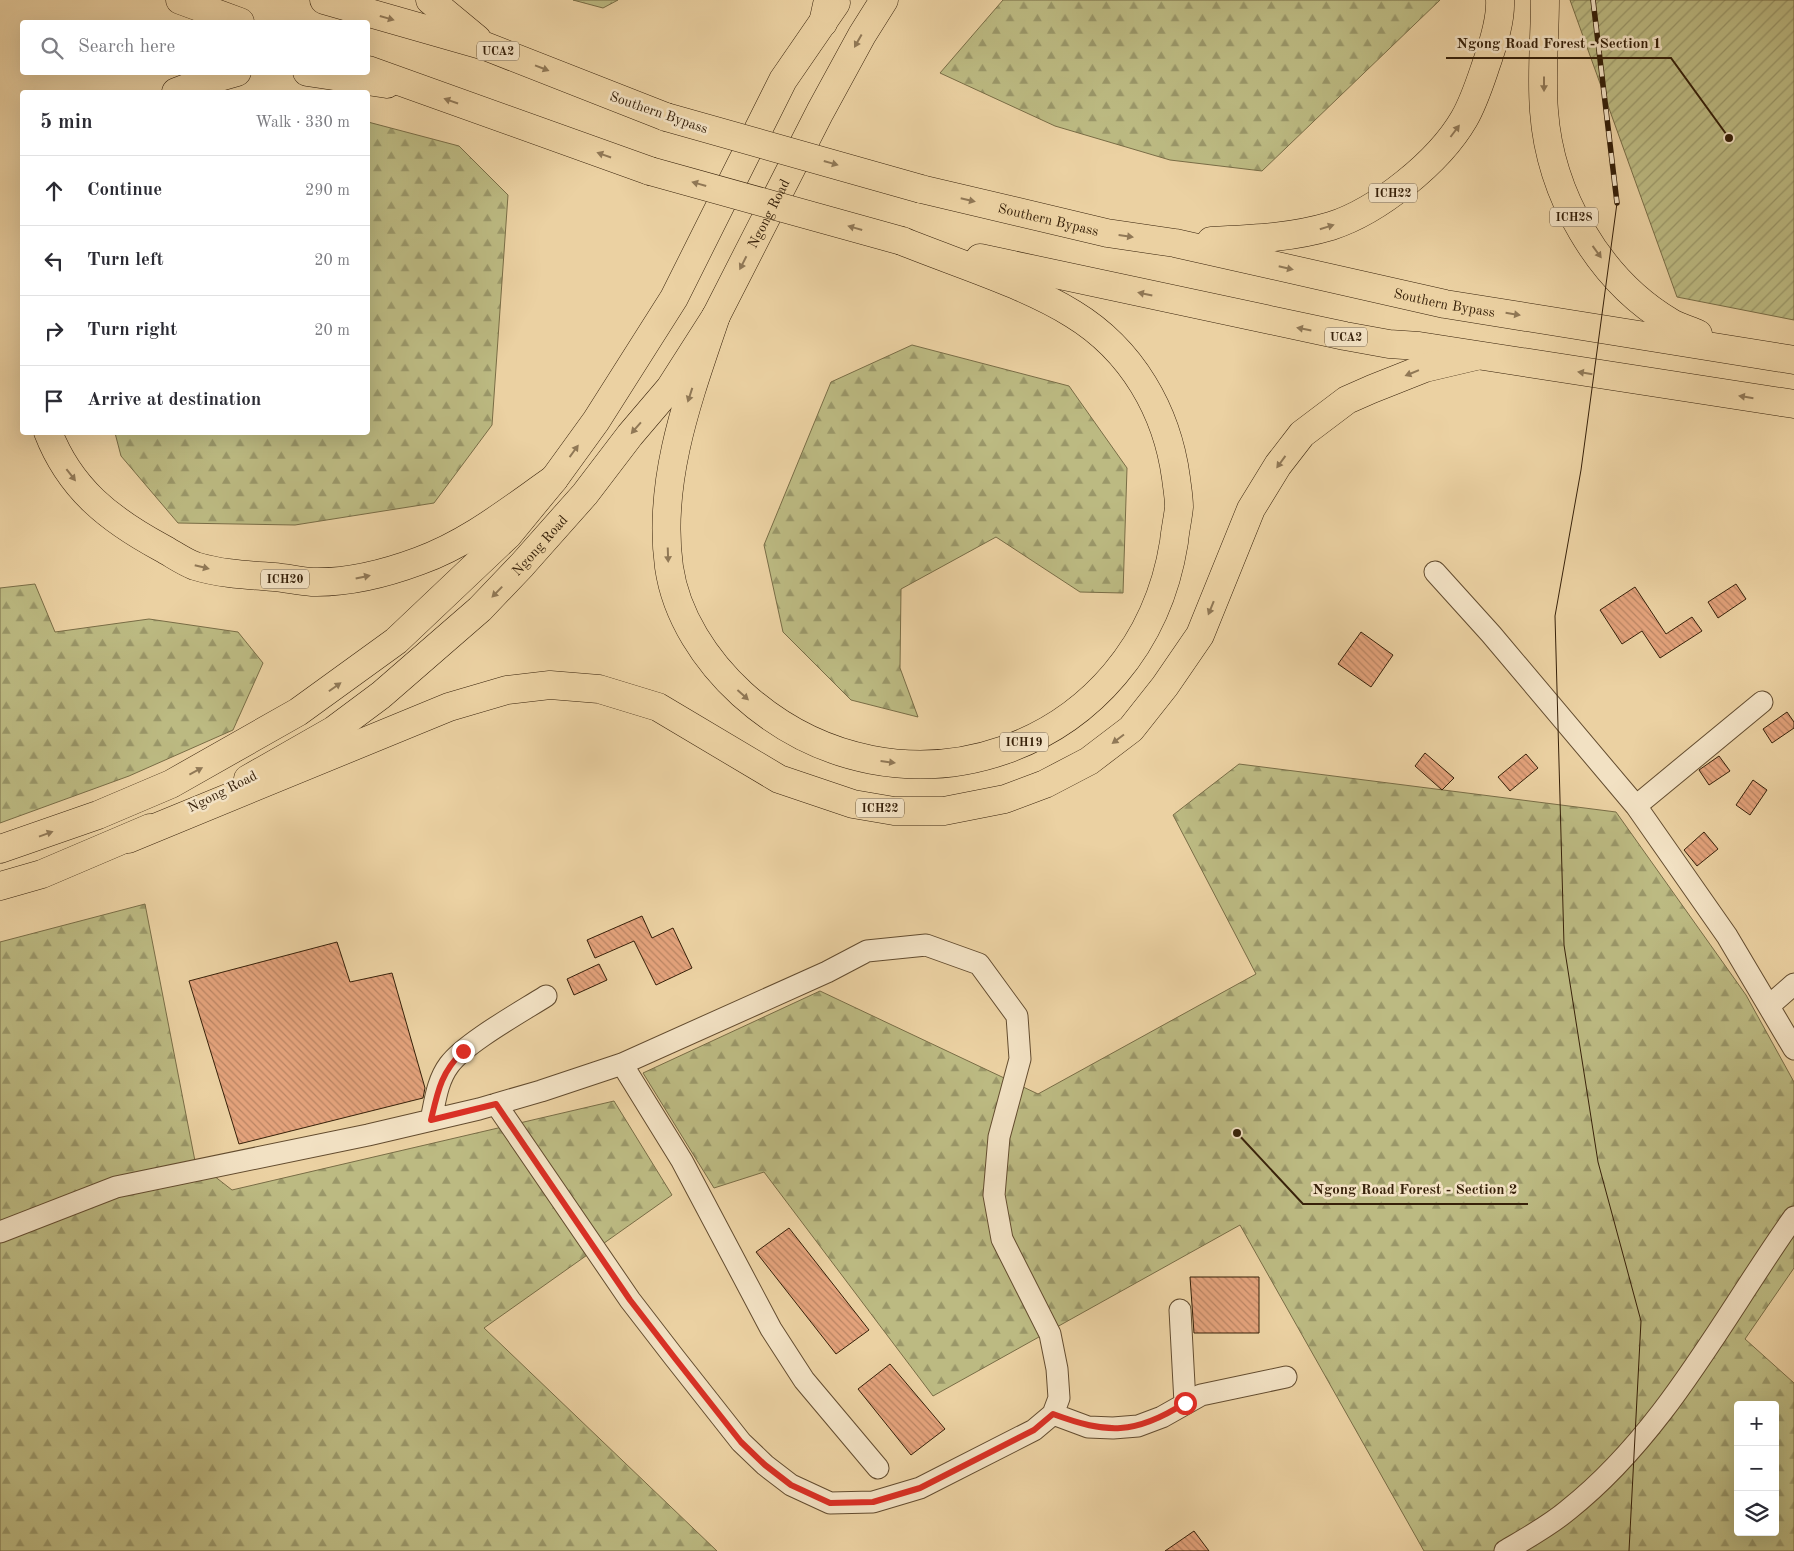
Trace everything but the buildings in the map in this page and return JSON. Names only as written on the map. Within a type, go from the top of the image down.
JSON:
[{"type":"main road","points":[[180,0],[235,20]]},
{"type":"main road","name":"Southern Bypass","points":[[324,0],[485,46],[666,117],[921,189],[1107,234],[1175,243],[1445,304],[1794,360]]},
{"type":"main road","points":[[430,0],[485,46]]},
{"type":"main road","points":[[0,848],[98,815],[171,784],[298,712],[348,677],[403,634],[508,534],[554,479],[596,421],[674,298],[783,80],[826,12],[838,0]]},
{"type":"main road","name":"Ngong Road","points":[[0,886],[42,874],[128,839],[256,775],[334,730],[381,695],[480,609],[585,494],[630,435],[670,388],[716,316],[820,112],[862,35],[884,0]]},
{"type":"main road","name":"ICH22","points":[[1175,243],[1262,240],[1300,234],[1333,225],[1386,199],[1440,150],[1464,120],[1477,91],[1493,46],[1500,0]]},
{"type":"main road","name":"ICH28","points":[[1545,0],[1544,111],[1551,156],[1566,203],[1586,237],[1606,265],[1638,299],[1671,323],[1741,351]]},
{"type":"main road","name":"UCA2","points":[[370,71],[650,171],[902,241],[1298,328],[1794,404]]},
{"type":"main road","points":[[181,90],[226,75]]},
{"type":"main road","points":[[328,75],[414,87]]},
{"type":"main road","name":"ICH19","points":[[716,316],[681,423],[670,486],[667,524],[669,568],[681,610],[698,644],[725,678],[762,712],[797,734],[834,751],[874,760],[918,765],[984,758],[1013,747],[1051,729],[1086,704],[1115,676],[1141,640],[1159,600],[1170,564],[1179,505],[1174,464],[1164,425],[1147,390],[1122,354],[1102,335],[1075,315],[1045,298],[902,241]]},
{"type":"main road","name":"ICH22","points":[[128,839],[449,707],[507,690],[550,685],[599,688],[658,707],[779,779],[853,804],[894,811],[944,811],[1005,799],[1045,784],[1089,761],[1131,729],[1165,686],[1200,635],[1251,509],[1278,465],[1302,434],[1348,400],[1372,388],[1425,368],[1476,356]]},
{"type":"main road","name":"ICH20","points":[[49,435],[59,460],[90,500],[149,541],[194,565],[234,575],[311,582],[347,580],[384,573],[420,561],[455,546],[554,479]]},
{"type":"street","points":[[1435,572],[1491,634],[1636,806],[1727,936],[1770,1005],[1794,1049]]},
{"type":"street","points":[[1636,806],[1762,702]]},
{"type":"street","points":[[0,1232],[116,1187],[431,1120],[496,1104],[622,1064],[827,972],[868,951],[926,945],[979,964],[1017,1016],[1020,1059],[1000,1137],[994,1195],[1002,1239],[1050,1334],[1058,1369],[1059,1398],[1053,1414],[1034,1430],[920,1488],[873,1502],[830,1503],[791,1485],[765,1465],[741,1442],[668,1350],[630,1300],[496,1104]]},
{"type":"street","points":[[1770,1005],[1794,984]]},
{"type":"street","points":[[431,1120],[439,1084],[449,1065],[463,1051],[546,996]]},
{"type":"street","points":[[622,1064],[682,1161],[771,1329],[804,1380],[878,1468]]},
{"type":"street","points":[[1505,1551],[1541,1530],[1569,1510],[1605,1477],[1639,1441],[1672,1400],[1759,1266],[1794,1217]]},
{"type":"street","points":[[1180,1310],[1185,1403]]},
{"type":"street","points":[[1053,1414],[1088,1427],[1138,1426],[1162,1417],[1201,1395],[1286,1377]]},
{"type":"green space","points":[[573,0],[618,0],[603,8]]},
{"type":"green space","points":[[1003,0],[1440,0],[1262,171],[1170,160],[1055,126],[940,73]]},
{"type":"green space","points":[[1570,0],[1794,0],[1794,320],[1677,297]]},
{"type":"green space","points":[[370,123],[459,146],[508,195],[492,425],[434,503],[295,525],[178,523],[121,456],[116,435],[370,435]]},
{"type":"green space","points":[[912,345],[1069,386],[1127,468],[1123,593],[1080,592],[996,537],[901,589],[900,668],[918,717],[851,700],[783,632],[764,545],[831,382]]},
{"type":"green space","points":[[35,584],[55,632],[149,619],[238,632],[263,663],[233,730],[129,776],[0,823],[0,588]]},
{"type":"green space","points":[[1239,764],[1616,812],[1746,995],[1794,1082],[1794,1268],[1745,1339],[1794,1383],[1794,1551],[1424,1551],[1240,1225],[933,1396],[764,1172],[714,1188],[643,1073],[820,991],[1038,1094],[1256,974],[1173,815]]},
{"type":"green space","points":[[145,904],[195,1161],[232,1190],[614,1101],[672,1195],[484,1328],[717,1551],[0,1551],[0,942]]},
{"type":"tram line","points":[[1617,203],[1581,470],[1555,616],[1564,945],[1598,1162],[1641,1321],[1629,1551]]},
{"type":"railway","points":[[1593,0],[1617,203]]},
{"type":"place","name":"Ngong Road Forest - Section 1","points":[[1729,138]]},
{"type":"place","name":"Ngong Road Forest - Section 2","points":[[1237,1133]]},
{"type":"route","points":[[463,1051],[449,1065],[439,1084],[431,1120],[496,1104],[630,1300],[674,1357],[741,1442],[765,1465],[791,1485],[830,1503],[873,1502],[920,1488],[1034,1430],[1053,1414],[1088,1427],[1138,1426],[1162,1417],[1185,1403]]}]
